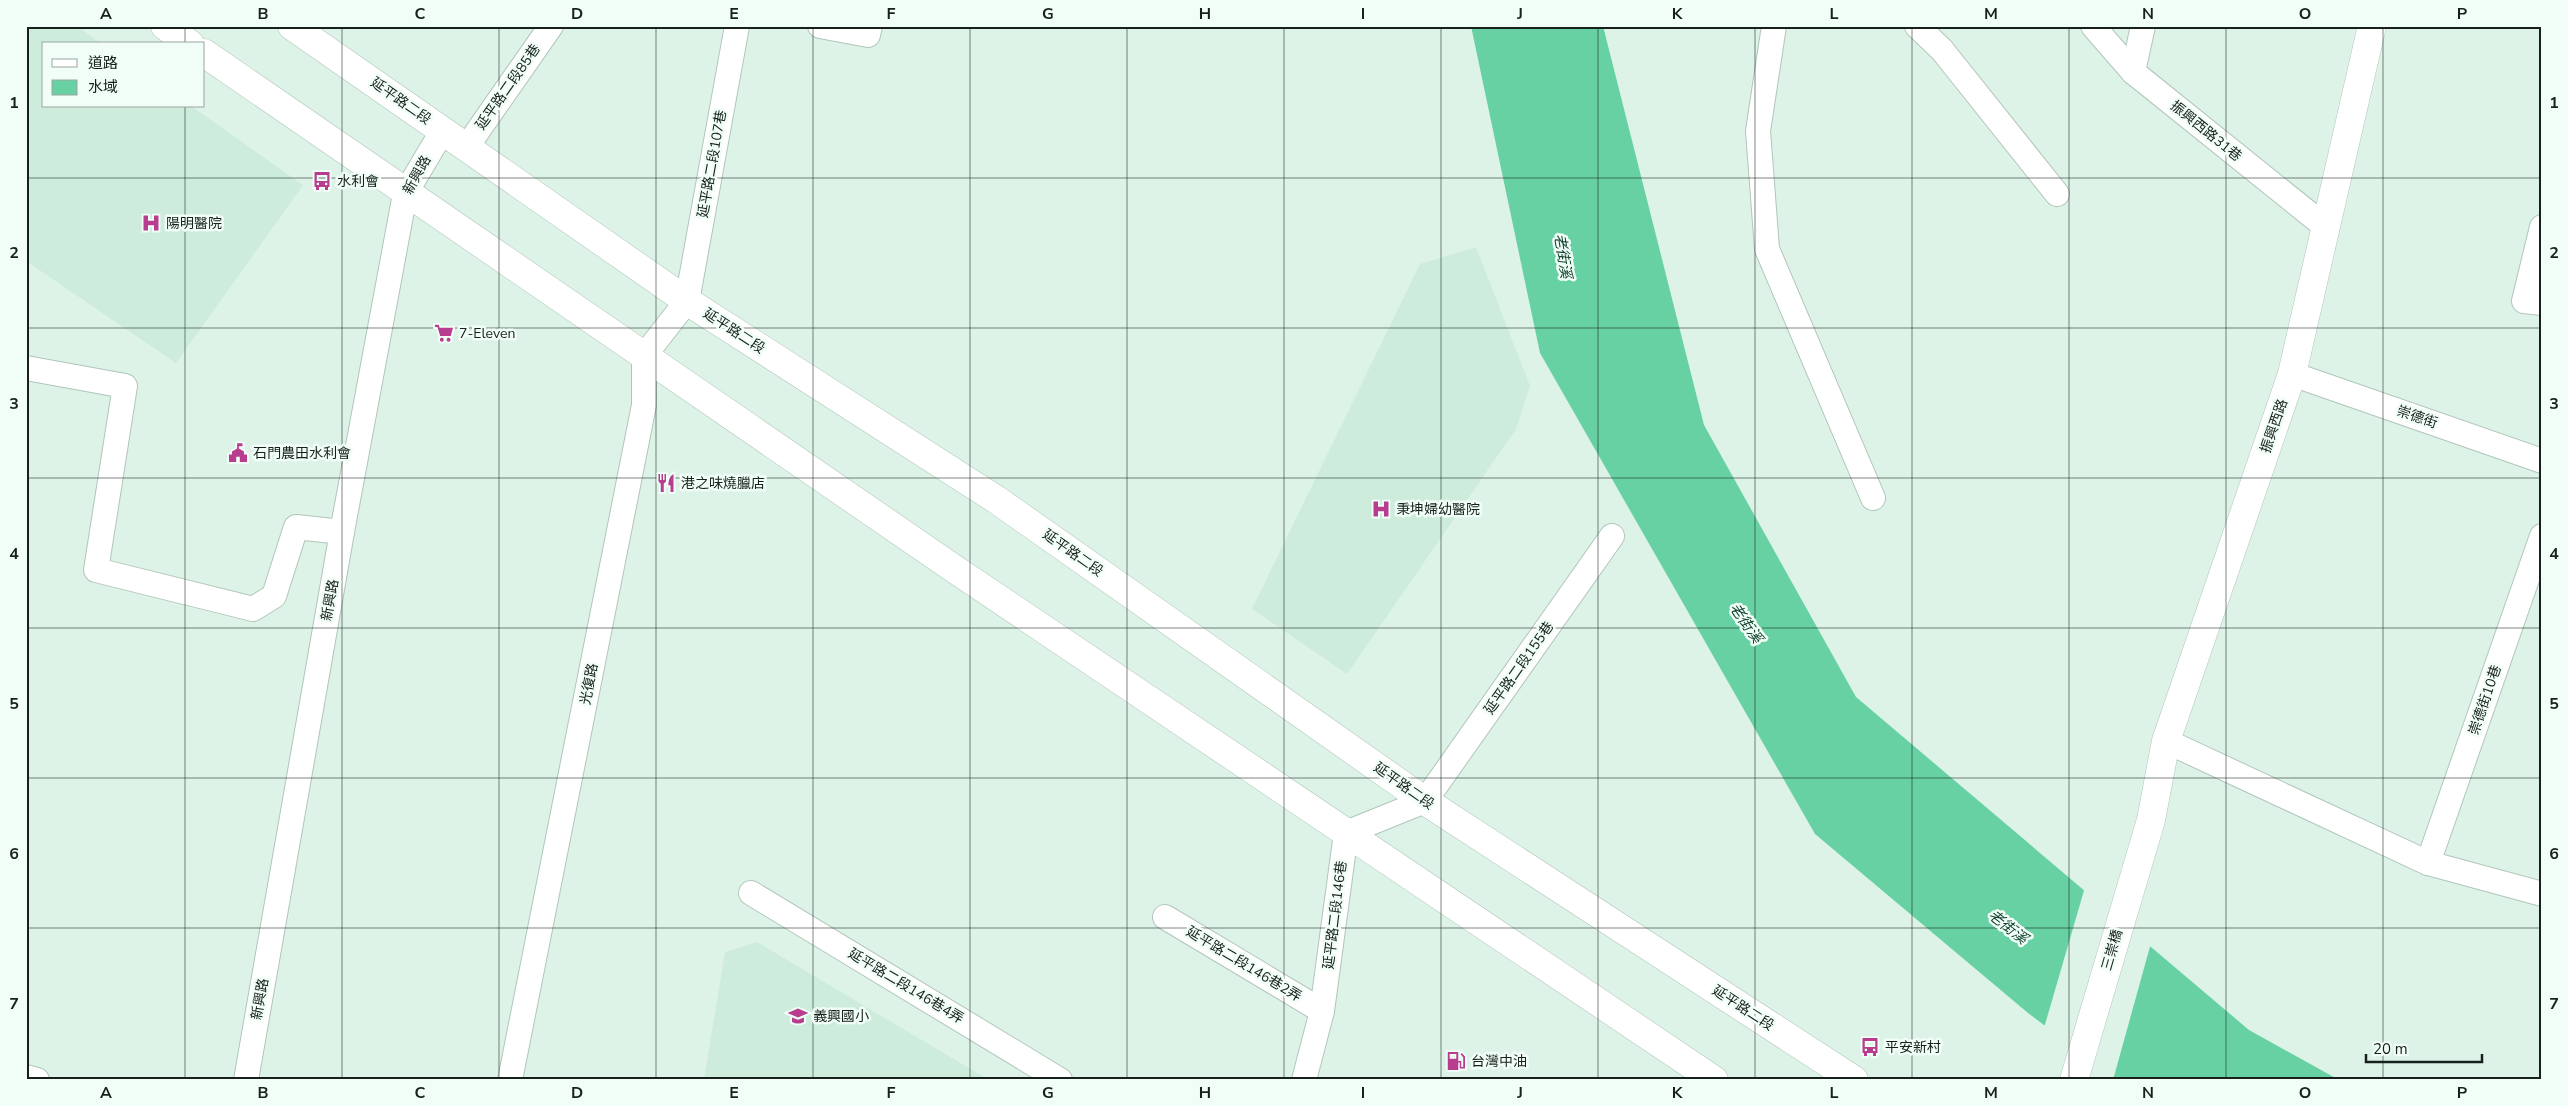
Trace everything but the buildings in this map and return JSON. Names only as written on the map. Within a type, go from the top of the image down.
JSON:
[{"type":"main road","points":[[165,26],[187,42]]},
{"type":"main road","name":"延平路二段","points":[[292,26],[688,301],[997,500],[1425,801],[1854,1080]]},
{"type":"main road","name":"振興西路","points":[[2151,820],[2166,741],[2292,374],[2372,26]]},
{"type":"main road","points":[[205,54],[405,194],[1346,834],[1714,1080]]},
{"type":"main road","name":"三崇橋","points":[[2074,1080],[2151,820]]},
{"type":"lane","name":"延平路二段85巷","points":[[466,148],[551,26]]},
{"type":"lane","name":"延平路二段107巷","points":[[688,301],[737,26]]},
{"type":"lane","points":[[820,26],[868,36],[870,26]]},
{"type":"lane","points":[[1774,26],[1758,131],[1767,248],[1873,498]]},
{"type":"lane","points":[[1917,26],[1942,50],[2057,194]]},
{"type":"lane","name":"振興西路31巷","points":[[2093,26],[2133,72],[2327,228]]},
{"type":"lane","points":[[2133,72],[2143,26]]},
{"type":"lane","name":"新興路","points":[[246,1080],[342,532],[405,194],[443,130]]},
{"type":"lane","points":[[2542,227],[2524,301],[2542,303]]},
{"type":"lane","points":[[644,356],[688,301]]},
{"type":"lane","name":"光復路","points":[[510,1080],[644,405],[644,356]]},
{"type":"lane","points":[[26,368],[126,386],[96,570],[253,609],[274,596],[296,527],[342,532]]},
{"type":"lane","name":"崇德街","points":[[2292,374],[2542,461]]},
{"type":"lane","name":"延平路二段155巷","points":[[1425,801],[1612,536]]},
{"type":"lane","name":"崇德街10巷","points":[[2428,863],[2542,536]]},
{"type":"lane","points":[[2166,741],[2428,863],[2542,894]]},
{"type":"lane","points":[[1346,834],[1425,801]]},
{"type":"lane","name":"延平路二段146巷","points":[[1304,1080],[1322,1011],[1346,834]]},
{"type":"lane","name":"延平路二段146巷4弄","points":[[752,893],[1060,1080]]},
{"type":"lane","name":"延平路二段146巷2弄","points":[[1165,917],[1322,1011]]},
{"type":"lane","points":[[26,1077],[36,1080]]},
{"type":"shaded area","name":"陽明醫院","points":[[26,26],[77,26],[99,42],[42,42],[42,108],[194,108],[303,185],[176,363],[26,261]]},
{"type":"shaded area","name":"秉坤婦幼醫院","points":[[1476,247],[1530,386],[1516,429],[1347,674],[1252,609],[1420,264]]},
{"type":"shaded area","name":"義興國小","points":[[757,942],[989,1080],[704,1080],[725,952]]},
{"type":"water","name":"老街溪","points":[[1471,26],[1603,26],[1704,425],[1856,697],[2249,1030],[2339,1080],[2117,1080],[2028,1013],[1815,834],[1540,353]]},
{"type":"pier","points":[[2085,887],[2151,943],[2113,1080],[2044,1028]]},
{"type":"place","name":"水利會","points":[[322,181]]},
{"type":"place","name":"陽明醫院","points":[[151,223]]},
{"type":"place","name":"7-Eleven","points":[[444,333]]},
{"type":"place","name":"石門農田水利會","points":[[238,453]]},
{"type":"place","name":"港之味燒臘店","points":[[666,483]]},
{"type":"place","name":"秉坤婦幼醫院","points":[[1381,509]]},
{"type":"place","name":"義興國小","points":[[798,1016]]},
{"type":"place","name":"平安新村","points":[[1870,1047]]},
{"type":"place","name":"台灣中油","points":[[1456,1061]]}]
